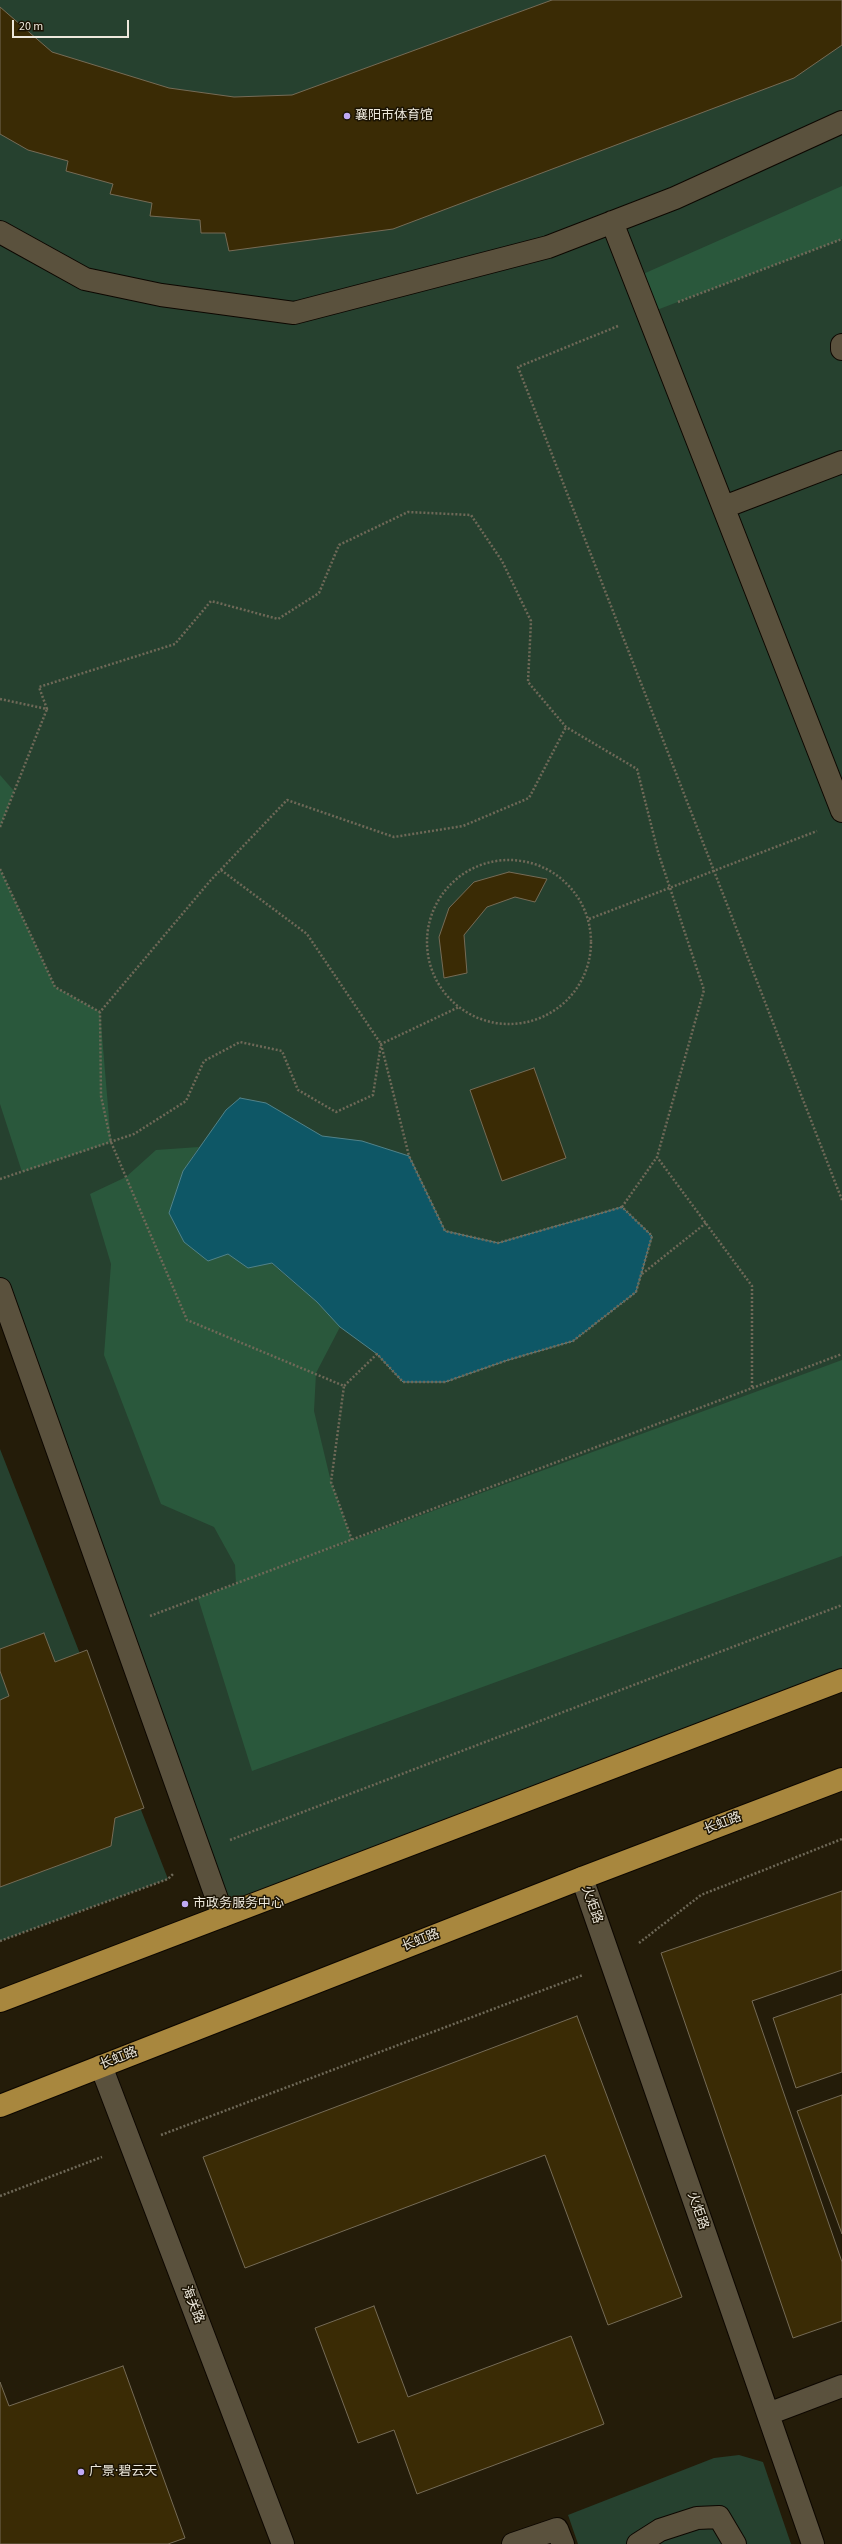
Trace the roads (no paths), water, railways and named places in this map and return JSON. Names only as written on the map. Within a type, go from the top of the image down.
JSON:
[{"type":"highway","points":[[0,2001],[842,1680]]},
{"type":"highway","name":"长虹路","points":[[0,2106],[582,1878],[842,1779]]},
{"type":"street","points":[[0,232],[85,279],[161,296],[294,314],[548,247],[675,198],[842,122]]},
{"type":"street","points":[[612,222],[842,811]]},
{"type":"street","points":[[724,507],[842,462]]},
{"type":"street","points":[[0,1289],[224,1916]]},
{"type":"street","name":"火炬路","points":[[582,1878],[813,2544]]},
{"type":"street","name":"海关路","points":[[101,2066],[283,2544]]},
{"type":"street","points":[[768,2414],[842,2386]]},
{"type":"street","points":[[638,2544],[660,2530],[697,2518],[719,2517],[735,2544]]},
{"type":"street","points":[[513,2544],[557,2529],[563,2544]]},
{"type":"water","points":[[240,1098],[266,1103],[322,1136],[362,1141],[409,1156],[445,1231],[498,1243],[622,1207],[652,1236],[636,1292],[573,1341],[508,1360],[445,1382],[403,1382],[377,1354],[340,1327],[317,1302],[272,1263],[248,1268],[228,1254],[208,1261],[184,1242],[169,1213],[183,1171],[226,1110]]},
{"type":"place","name":"襄阳市体育馆","points":[[347,116]]},
{"type":"place","name":"市政务服务中心","points":[[185,1904]]},
{"type":"place","name":"广景·碧云天","points":[[81,2472]]}]
